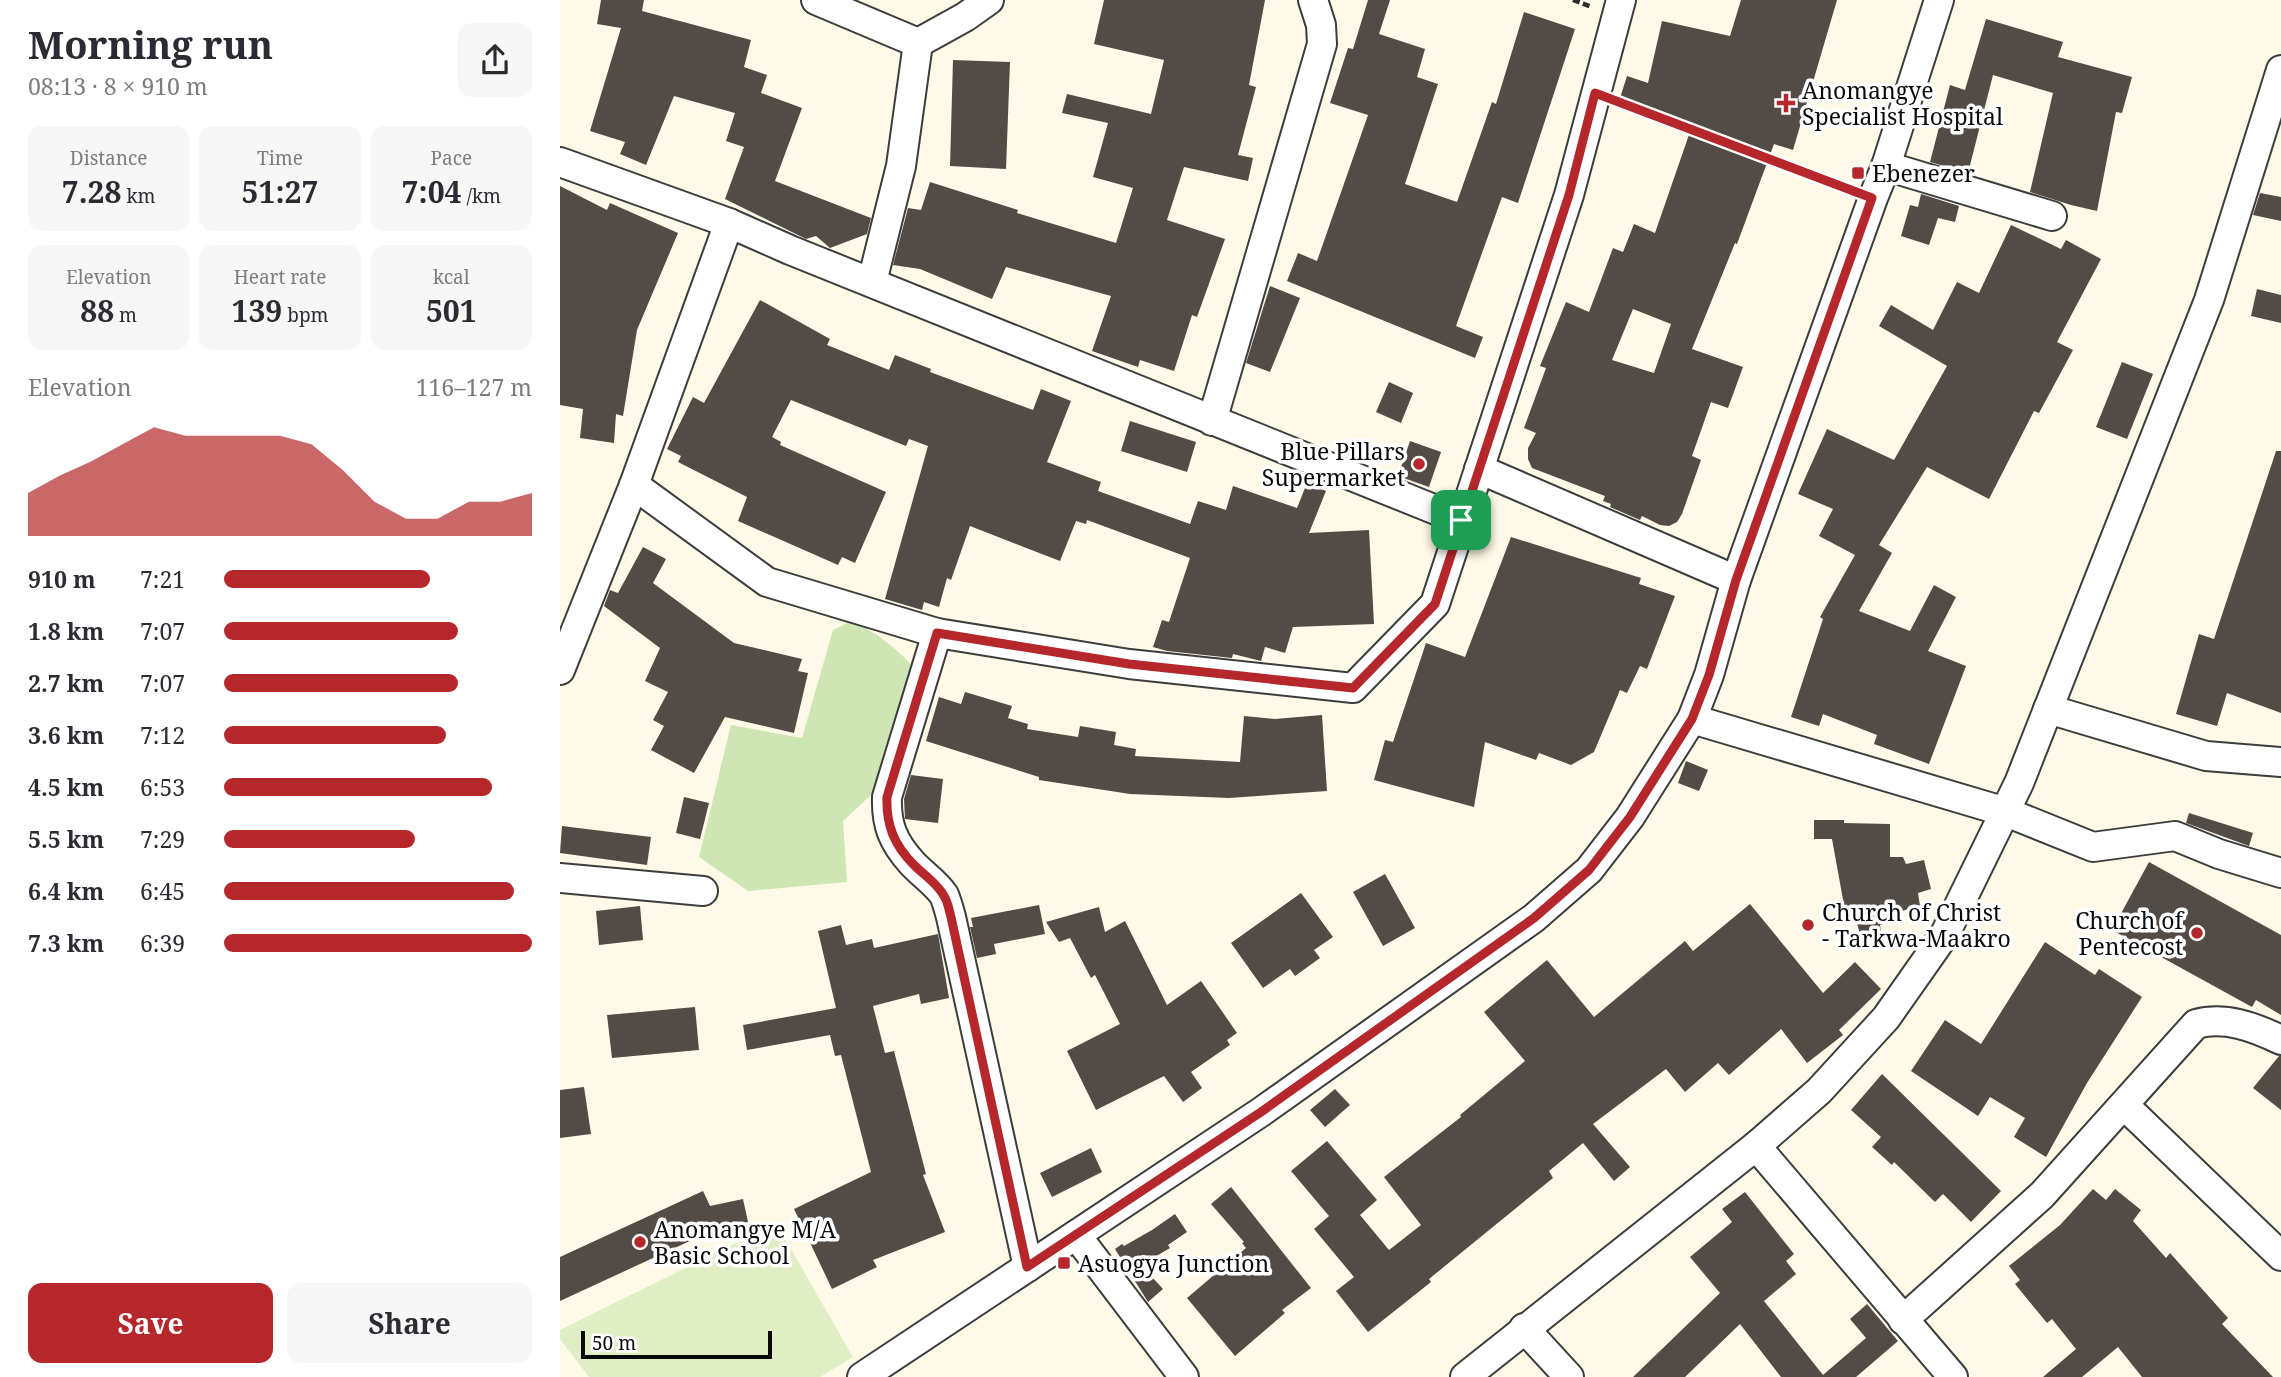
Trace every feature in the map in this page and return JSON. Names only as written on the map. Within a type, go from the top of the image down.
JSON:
[{"type":"street","points":[[816,0],[918,43]]},
{"type":"street","points":[[918,43],[965,17],[989,0]]},
{"type":"street","points":[[1212,421],[1322,44],[1321,25],[1312,0]]},
{"type":"street","points":[[634,485],[767,582],[937,633],[1129,664],[1353,688],[1435,604],[1569,195],[1621,0]]},
{"type":"street","points":[[862,1377],[1261,1112],[1534,918],[1589,870],[1630,817],[1692,719],[1709,675],[1736,580],[1872,198],[1886,166],[1939,0]]},
{"type":"street","points":[[872,282],[901,166],[918,43]]},
{"type":"street","points":[[1465,1377],[1756,1146],[1819,1091],[1886,1018],[1945,934],[2006,812],[2209,300],[2281,71]]},
{"type":"street","points":[[560,162],[729,223],[1461,520]]},
{"type":"street","points":[[1886,166],[2052,216]]},
{"type":"street","points":[[560,670],[634,485],[729,223]]},
{"type":"street","points":[[1479,469],[1736,580]]},
{"type":"street","points":[[937,633],[887,797],[886,818],[893,837],[913,864],[933,880],[945,897],[1027,1267]]},
{"type":"street","points":[[2048,709],[2206,756],[2281,762]]},
{"type":"street","points":[[1692,719],[2006,812],[2093,847],[2175,836],[2219,854],[2281,873]]},
{"type":"street","points":[[560,878],[703,891]]},
{"type":"street","points":[[1903,1320],[2042,1195],[2196,1024],[2211,1020],[2231,1022],[2263,1031],[2281,1040]]},
{"type":"street","points":[[2124,1105],[2281,1256]]},
{"type":"street","points":[[1756,1146],[1953,1377]]},
{"type":"street","points":[[1076,1235],[1184,1377]]},
{"type":"street","points":[[1524,1328],[1569,1377]]},
{"type":"path","points":[[1595,93],[1872,198]]},
{"type":"green space","points":[[851,621],[887,642],[917,672],[893,747],[872,794],[843,821],[847,882],[748,891],[699,857],[731,725],[802,738],[833,630]]},
{"type":"green space","points":[[776,1223],[853,1357],[820,1377],[589,1377],[560,1339],[560,1330]]},
{"type":"building","points":[[601,0],[644,0],[642,11],[751,40],[744,67],[767,75],[761,93],[802,108],[775,181],[871,218],[867,234],[830,248],[816,236],[806,239],[725,199],[744,147],[726,141],[735,113],[674,96],[646,165],[620,154],[625,142],[590,131],[621,28],[597,24]]},
{"type":"building","points":[[1104,0],[1265,0],[1249,85],[1256,87],[1238,155],[1253,158],[1248,181],[1184,167],[1167,220],[1225,239],[1197,317],[1192,315],[1174,371],[1140,360],[1138,367],[1092,351],[1111,296],[1006,267],[992,299],[920,269],[893,265],[908,208],[921,210],[930,182],[1018,210],[1017,213],[1116,243],[1133,188],[1093,177],[1108,123],[1062,113],[1067,94],[1151,114],[1164,60],[1094,44]]},
{"type":"building","points":[[1368,0],[1390,0],[1379,34],[1425,49],[1417,77],[1438,84],[1405,184],[1457,202],[1492,102],[1496,104],[1524,12],[1575,29],[1518,203],[1502,197],[1456,326],[1483,337],[1475,358],[1287,281],[1298,253],[1317,261],[1368,115],[1330,103],[1348,48],[1353,49]]},
{"type":"building","points":[[1741,0],[1837,0],[1793,150],[1774,144],[1737,244],[1735,243],[1692,349],[1743,367],[1728,408],[1711,402],[1692,456],[1701,460],[1682,514],[1677,522],[1669,526],[1660,525],[1642,516],[1640,520],[1610,507],[1611,504],[1603,501],[1605,496],[1532,468],[1528,459],[1528,448],[1536,433],[1524,428],[1546,368],[1540,366],[1566,302],[1589,312],[1613,248],[1623,252],[1634,224],[1655,233],[1692,126],[1619,101],[1627,76],[1648,83],[1662,21],[1730,36]],"holes":[[[1633,309],[1671,324],[1654,373],[1612,360]]]},
{"type":"building","points":[[1986,19],[2063,42],[2058,57],[2132,77],[2122,113],[2116,112],[2097,211],[2030,192],[2053,93],[1993,75],[1968,173],[1930,162],[1950,85],[1965,90]]},
{"type":"building","points":[[953,60],[1010,62],[1006,169],[950,166]]},
{"type":"building","points":[[560,186],[607,210],[610,203],[678,233],[637,330],[623,416],[616,414],[614,443],[580,438],[583,409],[560,405]]},
{"type":"building","points":[[2260,193],[2281,197],[2281,221],[2253,215]]},
{"type":"building","points":[[1921,194],[1959,206],[1955,222],[1938,218],[1929,245],[1901,236],[1910,205],[1918,207]]},
{"type":"building","points":[[2011,225],[2061,249],[2066,240],[2101,259],[2057,342],[2073,350],[2039,413],[2034,411],[1989,499],[1927,467],[1879,545],[1892,553],[1859,611],[1910,631],[1934,585],[1956,597],[1928,651],[1966,666],[1929,764],[1874,744],[1877,735],[1823,714],[1819,726],[1791,717],[1823,619],[1820,617],[1855,555],[1819,536],[1833,509],[1798,494],[1827,429],[1894,460],[1947,366],[1879,326],[1891,305],[1933,330],[1957,282],[1979,293]]},
{"type":"building","points":[[1270,286],[1300,298],[1270,372],[1246,363]]},
{"type":"building","points":[[2257,289],[2281,295],[2281,323],[2251,316]]},
{"type":"building","points":[[760,300],[830,339],[827,345],[889,370],[895,355],[931,369],[930,372],[1033,410],[1041,389],[1071,401],[1047,462],[1101,482],[1098,491],[1190,524],[1198,501],[1226,510],[1233,486],[1297,508],[1307,483],[1326,491],[1309,533],[1369,530],[1374,624],[1293,627],[1285,653],[1265,647],[1261,661],[1233,654],[1232,658],[1153,647],[1162,620],[1169,622],[1190,558],[1087,520],[1086,524],[1076,521],[1060,561],[970,526],[951,580],[947,578],[939,607],[924,602],[922,610],[885,599],[928,446],[909,439],[906,446],[791,400],[772,437],[781,442],[780,445],[886,492],[855,563],[842,557],[838,565],[738,521],[747,497],[678,462],[681,456],[667,449],[693,397],[704,403]]},
{"type":"building","points":[[2122,362],[2153,374],[2127,439],[2096,427]]},
{"type":"building","points":[[1389,382],[1413,393],[1401,423],[1376,412]]},
{"type":"building","points":[[1130,421],[1196,442],[1187,472],[1121,451]]},
{"type":"building","name":"Blue Pillars Supermarket","points":[[1410,441],[1441,452],[1429,487],[1398,476]]},
{"type":"building","points":[[2276,451],[2281,451],[2281,713],[2227,693],[2217,726],[2176,714],[2199,634],[2214,639]]},
{"type":"building","points":[[1511,537],[1641,578],[1639,584],[1675,596],[1647,669],[1640,666],[1627,693],[1620,690],[1594,752],[1571,765],[1539,753],[1536,760],[1485,742],[1474,807],[1374,780],[1385,740],[1393,742],[1426,643],[1465,657]]},
{"type":"building","points":[[643,547],[666,559],[653,583],[734,643],[802,659],[798,671],[808,673],[794,733],[725,717],[694,773],[651,750],[664,726],[653,720],[668,692],[645,681],[660,648],[604,606],[610,590],[618,593]]},
{"type":"building","points":[[965,692],[1012,706],[1008,718],[1028,724],[1027,729],[1078,737],[1080,726],[1116,732],[1114,745],[1136,749],[1135,756],[1240,762],[1244,716],[1275,719],[1322,715],[1327,791],[1229,798],[1130,794],[1039,780],[1039,777],[926,741],[939,697],[961,704]]},
{"type":"building","points":[[1686,761],[1708,770],[1699,791],[1678,783]]},
{"type":"building","points":[[911,775],[943,779],[938,823],[905,819],[904,799]]},
{"type":"building","points":[[684,797],[709,803],[700,839],[676,833]]},
{"type":"building","points":[[2189,813],[2253,833],[2249,846],[2186,823]]},
{"type":"building","points":[[1814,820],[1890,824],[1890,857],[1903,857],[1906,864],[1924,860],[1931,889],[1918,893],[1920,906],[1902,911],[1902,919],[1880,925],[1882,936],[1862,941],[1854,913],[1846,916],[1832,839],[1814,839]]},
{"type":"building","points":[[562,826],[651,837],[647,865],[560,853]]},
{"type":"building","name":"Church of Pentecost","points":[[2149,862],[2281,935],[2281,1015],[2256,1000],[2252,1007],[2112,930]]},
{"type":"building","points":[[1385,874],[1415,928],[1383,946],[1353,892]]},
{"type":"building","points":[[1301,893],[1333,937],[1314,950],[1320,958],[1295,976],[1290,969],[1263,988],[1231,943]]},
{"type":"building","points":[[1750,904],[1823,993],[1855,962],[1881,989],[1839,1030],[1843,1035],[1807,1063],[1781,1029],[1729,1075],[1718,1063],[1685,1092],[1666,1069],[1593,1124],[1630,1167],[1614,1181],[1583,1143],[1549,1171],[1553,1178],[1368,1332],[1336,1291],[1354,1277],[1314,1229],[1329,1216],[1291,1171],[1327,1141],[1377,1200],[1360,1215],[1389,1250],[1421,1225],[1384,1177],[1461,1117],[1460,1115],[1525,1061],[1484,1012],[1547,960],[1594,1017],[1685,941],[1693,951]]},
{"type":"building","points":[[1039,905],[1045,934],[994,944],[996,954],[977,958],[970,927],[973,927],[971,918]]},
{"type":"building","points":[[640,906],[643,940],[599,945],[596,911]]},
{"type":"building","points":[[1099,907],[1105,932],[1125,921],[1167,1005],[1201,981],[1237,1033],[1227,1040],[1230,1045],[1191,1072],[1202,1088],[1183,1102],[1164,1076],[1096,1110],[1067,1051],[1120,1024],[1095,975],[1091,978],[1070,938],[1059,942],[1046,922]]},
{"type":"building","points":[[841,925],[846,945],[872,939],[874,948],[938,934],[949,998],[921,1004],[919,994],[873,1006],[885,1053],[894,1051],[926,1174],[923,1175],[945,1232],[873,1260],[877,1267],[832,1289],[794,1209],[871,1172],[841,1055],[835,1056],[830,1035],[747,1050],[743,1025],[836,1008],[818,931]]},
{"type":"building","points":[[2045,942],[2095,975],[2099,969],[2142,997],[2087,1083],[2046,1157],[2014,1137],[2025,1118],[1990,1097],[1978,1116],[1911,1071],[1945,1020],[1981,1044]]},
{"type":"building","points":[[695,1007],[699,1050],[612,1058],[607,1015]]},
{"type":"building","points":[[2281,1056],[2281,1110],[2253,1088]]},
{"type":"building","points":[[1882,1074],[2001,1191],[1971,1222],[1943,1194],[1935,1202],[1894,1162],[1892,1165],[1872,1147],[1881,1137],[1851,1110]]},
{"type":"building","points":[[584,1087],[591,1134],[560,1138],[560,1090]]},
{"type":"building","points":[[1335,1089],[1350,1105],[1325,1127],[1310,1110]]},
{"type":"building","points":[[1091,1148],[1102,1172],[1052,1197],[1040,1173]]},
{"type":"building","points":[[1231,1187],[1311,1288],[1282,1310],[1285,1313],[1235,1356],[1187,1298],[1246,1248],[1242,1243],[1244,1242],[1211,1204]]},
{"type":"building","points":[[2093,1189],[2106,1200],[2115,1189],[2141,1210],[2133,1221],[2166,1258],[2170,1253],[2228,1318],[2222,1324],[2273,1377],[2142,1377],[2118,1347],[2082,1377],[2043,1377],[2076,1349],[2052,1319],[2047,1323],[2015,1284],[2020,1280],[2009,1266],[2060,1225]]},
{"type":"building","name":"Anomangye M/A Basic School","points":[[703,1191],[710,1206],[743,1199],[748,1222],[718,1228],[560,1301],[560,1257]]},
{"type":"building","points":[[1745,1192],[1794,1254],[1786,1261],[1796,1274],[1764,1301],[1823,1375],[1866,1338],[1850,1319],[1867,1304],[1898,1341],[1856,1377],[1781,1377],[1740,1324],[1685,1377],[1633,1377],[1720,1293],[1690,1257],[1732,1222],[1722,1209]]},
{"type":"building","points":[[1175,1214],[1187,1232],[1168,1245],[1170,1248],[1141,1265],[1163,1289],[1148,1302],[1115,1249],[1152,1230]]},
{"type":"place","name":"Anomangye Specialist Hospital","points":[[1786,103]]},
{"type":"place","name":"Ebenezer","points":[[1858,173]]},
{"type":"place","name":"Blue Pillars Supermarket","points":[[1419,464]]},
{"type":"place","name":"Church of Christ - Tarkwa-Maakro","points":[[1808,925]]},
{"type":"place","name":"Church of Pentecost","points":[[2197,933]]},
{"type":"place","name":"Anomangye M/A Basic School","points":[[640,1242]]},
{"type":"place","name":"Asuogya Junction","points":[[1064,1263]]},
{"type":"route","points":[[1595,93],[1872,198],[1736,580],[1709,675],[1692,719],[1630,817],[1589,870],[1534,918],[1261,1112],[1027,1267],[945,897],[933,880],[913,864],[893,837],[886,818],[887,797],[937,633],[1129,664],[1353,688],[1435,604],[1461,520],[1569,195],[1595,93]]}]
